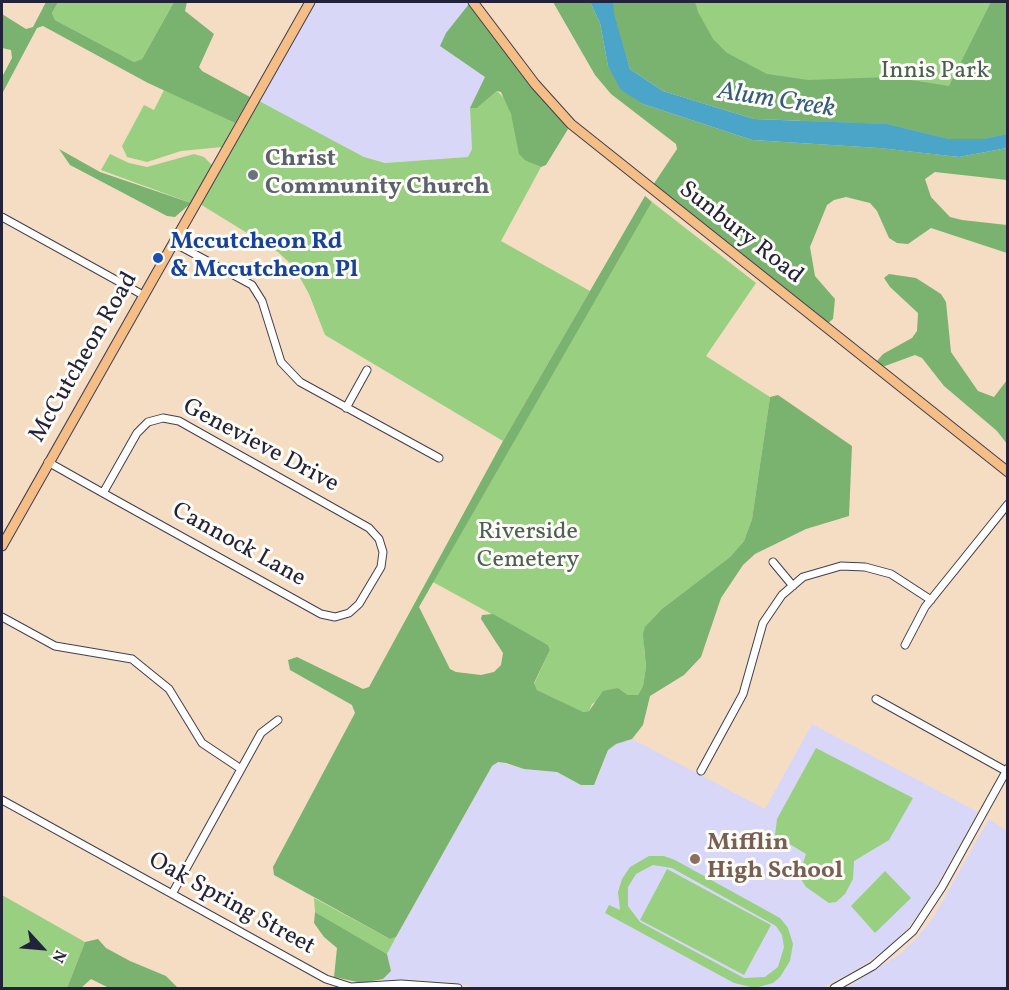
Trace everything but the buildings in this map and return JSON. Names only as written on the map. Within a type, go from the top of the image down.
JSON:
[{"type":"main road","name":"McCutcheon Road","points":[[2,546],[310,2]]},
{"type":"main road","name":"Sunbury Road","points":[[473,2],[535,84],[571,124],[1008,472]]},
{"type":"street","points":[[2,217],[143,295]]},
{"type":"street","points":[[174,243],[252,285],[262,301],[281,362],[300,382],[439,458]]},
{"type":"street","points":[[346,408],[367,370]]},
{"type":"street","name":"Genevieve Drive","points":[[103,493],[137,433],[148,422],[163,418],[178,422],[369,528],[379,539],[383,552]]},
{"type":"street","name":"Cannock Lane","points":[[48,462],[328,616],[349,614],[359,604],[381,567],[383,552]]},
{"type":"street","points":[[905,645],[931,600],[1008,504]]},
{"type":"street","points":[[773,562],[793,586]]},
{"type":"street","points":[[701,771],[743,694],[763,623],[782,595],[803,578],[841,566],[865,567],[891,574],[931,600]]},
{"type":"street","points":[[2,616],[55,646],[132,658],[170,689],[202,743],[241,770]]},
{"type":"street","points":[[834,988],[873,966],[913,931],[942,887],[1007,769],[876,699]]},
{"type":"street","points":[[172,894],[261,733],[278,720]]},
{"type":"street","name":"Oak Spring Street","points":[[2,800],[326,979],[351,987],[401,984],[458,988]]},
{"type":"shaded area","points":[[311,2],[471,2],[486,77],[470,108],[472,149],[468,157],[385,163],[364,157],[256,100]]},
{"type":"shaded area","name":"Mifflin High School","points":[[812,724],[978,812],[925,906],[908,928],[884,951],[862,966],[823,988],[477,988],[449,982],[412,980],[383,983],[383,979],[391,971],[387,954],[492,766],[498,762],[524,769],[557,772],[581,785],[598,777],[608,750],[615,744],[632,739],[765,809]]},
{"type":"shaded area","points":[[989,819],[1007,831],[1007,988],[846,988],[900,954],[917,938],[934,916]]},
{"type":"green space","points":[[46,2],[58,2],[52,13],[55,20],[134,62],[142,59],[174,2],[187,2],[185,11],[214,34],[199,67],[202,71],[250,97],[235,123],[148,83],[43,26],[37,28],[2,94],[2,77],[12,58],[11,50],[2,48],[2,14],[26,29],[33,27]]},
{"type":"green space","points":[[58,2],[174,2],[142,59],[134,62],[55,20],[52,13]]},
{"type":"green space","points":[[553,2],[590,2],[600,23],[608,66],[643,104],[752,140],[880,148],[959,157],[1007,148],[1007,180],[935,172],[925,179],[931,197],[950,217],[1007,225],[1007,253],[931,228],[908,244],[897,243],[889,238],[877,211],[870,203],[846,197],[834,200],[827,205],[810,247],[815,276],[835,299],[833,319],[828,323],[651,188],[677,149],[676,144],[611,94],[595,75]]},
{"type":"green space","name":"Innis Park","points":[[600,2],[1007,2],[1007,146],[828,137]]},
{"type":"green space","points":[[613,2],[695,2],[713,39],[727,53],[767,74],[808,80],[891,77],[949,86],[991,2],[1007,2],[1007,134],[983,139],[949,139],[887,124],[754,119],[663,91],[630,69],[613,14]]},
{"type":"green space","points":[[469,4],[568,129],[546,165],[541,167],[526,161],[519,154],[511,114],[501,92],[497,91],[477,108],[470,108],[485,77],[440,46],[446,33]]},
{"type":"green space","points":[[164,90],[235,123],[222,147],[181,151],[147,162],[127,157],[122,146],[144,105],[154,110]]},
{"type":"green space","points":[[497,91],[507,101],[526,161],[541,167],[501,241],[590,291],[503,441],[325,335],[309,294],[294,267],[278,252],[200,204],[259,101],[364,157],[385,163],[468,157],[472,149],[470,108],[477,108]]},
{"type":"green space","points":[[59,149],[100,172],[191,203],[175,217],[167,216],[70,165]]},
{"type":"green space","points":[[110,154],[129,163],[147,167],[194,154],[204,157],[212,165],[191,203],[101,170]]},
{"type":"green space","points":[[645,196],[652,202],[419,607],[450,669],[456,672],[481,675],[494,672],[501,665],[503,653],[481,619],[482,615],[493,614],[548,645],[550,650],[534,683],[537,690],[583,712],[589,711],[603,691],[618,688],[628,695],[638,695],[643,686],[646,667],[643,634],[645,627],[663,608],[730,557],[744,541],[752,519],[770,397],[778,395],[852,446],[849,516],[806,529],[755,554],[743,565],[721,598],[701,657],[684,675],[650,696],[643,725],[632,739],[616,744],[608,750],[594,785],[581,785],[557,772],[524,769],[498,762],[492,766],[396,937],[390,939],[274,875],[273,867],[355,713],[352,705],[290,670],[288,660],[297,657],[363,689],[369,687],[503,441]]},
{"type":"green space","name":"Riverside Cemetery","points":[[652,202],[756,283],[706,356],[770,397],[752,519],[744,541],[730,557],[663,608],[644,647],[646,667],[643,686],[638,695],[628,695],[618,688],[592,704],[589,711],[582,712],[537,690],[534,684],[550,650],[548,645],[433,582]]},
{"type":"green space","points":[[889,274],[916,278],[941,294],[946,302],[951,352],[978,391],[994,397],[1007,380],[1007,444],[997,431],[944,386],[922,358],[915,355],[885,366],[879,365],[877,361],[883,354],[912,338],[917,331],[918,313],[890,287],[884,278]]},
{"type":"green space","points":[[816,748],[913,798],[889,840],[854,861],[853,879],[845,894],[836,902],[829,903],[806,887],[799,876],[806,854],[775,835],[777,819]]},
{"type":"green space","points":[[649,856],[664,856],[780,918],[788,928],[793,944],[790,961],[780,977],[773,983],[755,988],[734,983],[605,913],[609,905],[620,910],[618,892],[622,879],[630,867]],"holes":[[[653,865],[672,868],[776,926],[782,935],[784,947],[778,967],[765,977],[744,978],[640,922],[628,906],[628,887],[636,874]]]},
{"type":"green space","points":[[667,869],[771,925],[744,975],[640,920]]},
{"type":"green space","points":[[885,871],[911,898],[875,933],[851,906]]},
{"type":"green space","points":[[2,895],[85,942],[67,988],[2,988]]},
{"type":"green space","points":[[314,898],[390,939],[396,937],[387,954],[315,912]]},
{"type":"green space","points":[[315,912],[387,954],[391,971],[383,979],[362,983],[334,977],[337,948],[324,937],[314,923]]},
{"type":"green space","points":[[98,939],[106,948],[166,976],[178,988],[109,988],[91,979],[81,988],[67,988],[85,942]]},
{"type":"water","points":[[590,2],[613,2],[614,14],[630,69],[663,91],[754,119],[887,124],[949,139],[983,139],[1007,134],[1007,148],[959,157],[879,148],[752,140],[643,104],[621,90],[608,66],[600,23]]},
{"type":"place","name":"Christ Community Church","points":[[253,175]]},
{"type":"place","name":"Mccutcheon Rd & Mccutcheon Pl","points":[[158,258]]},
{"type":"place","name":"Mifflin High School","points":[[695,859]]},
{"type":"water label","name":"Alum Creek","points":[[776,102]]}]
